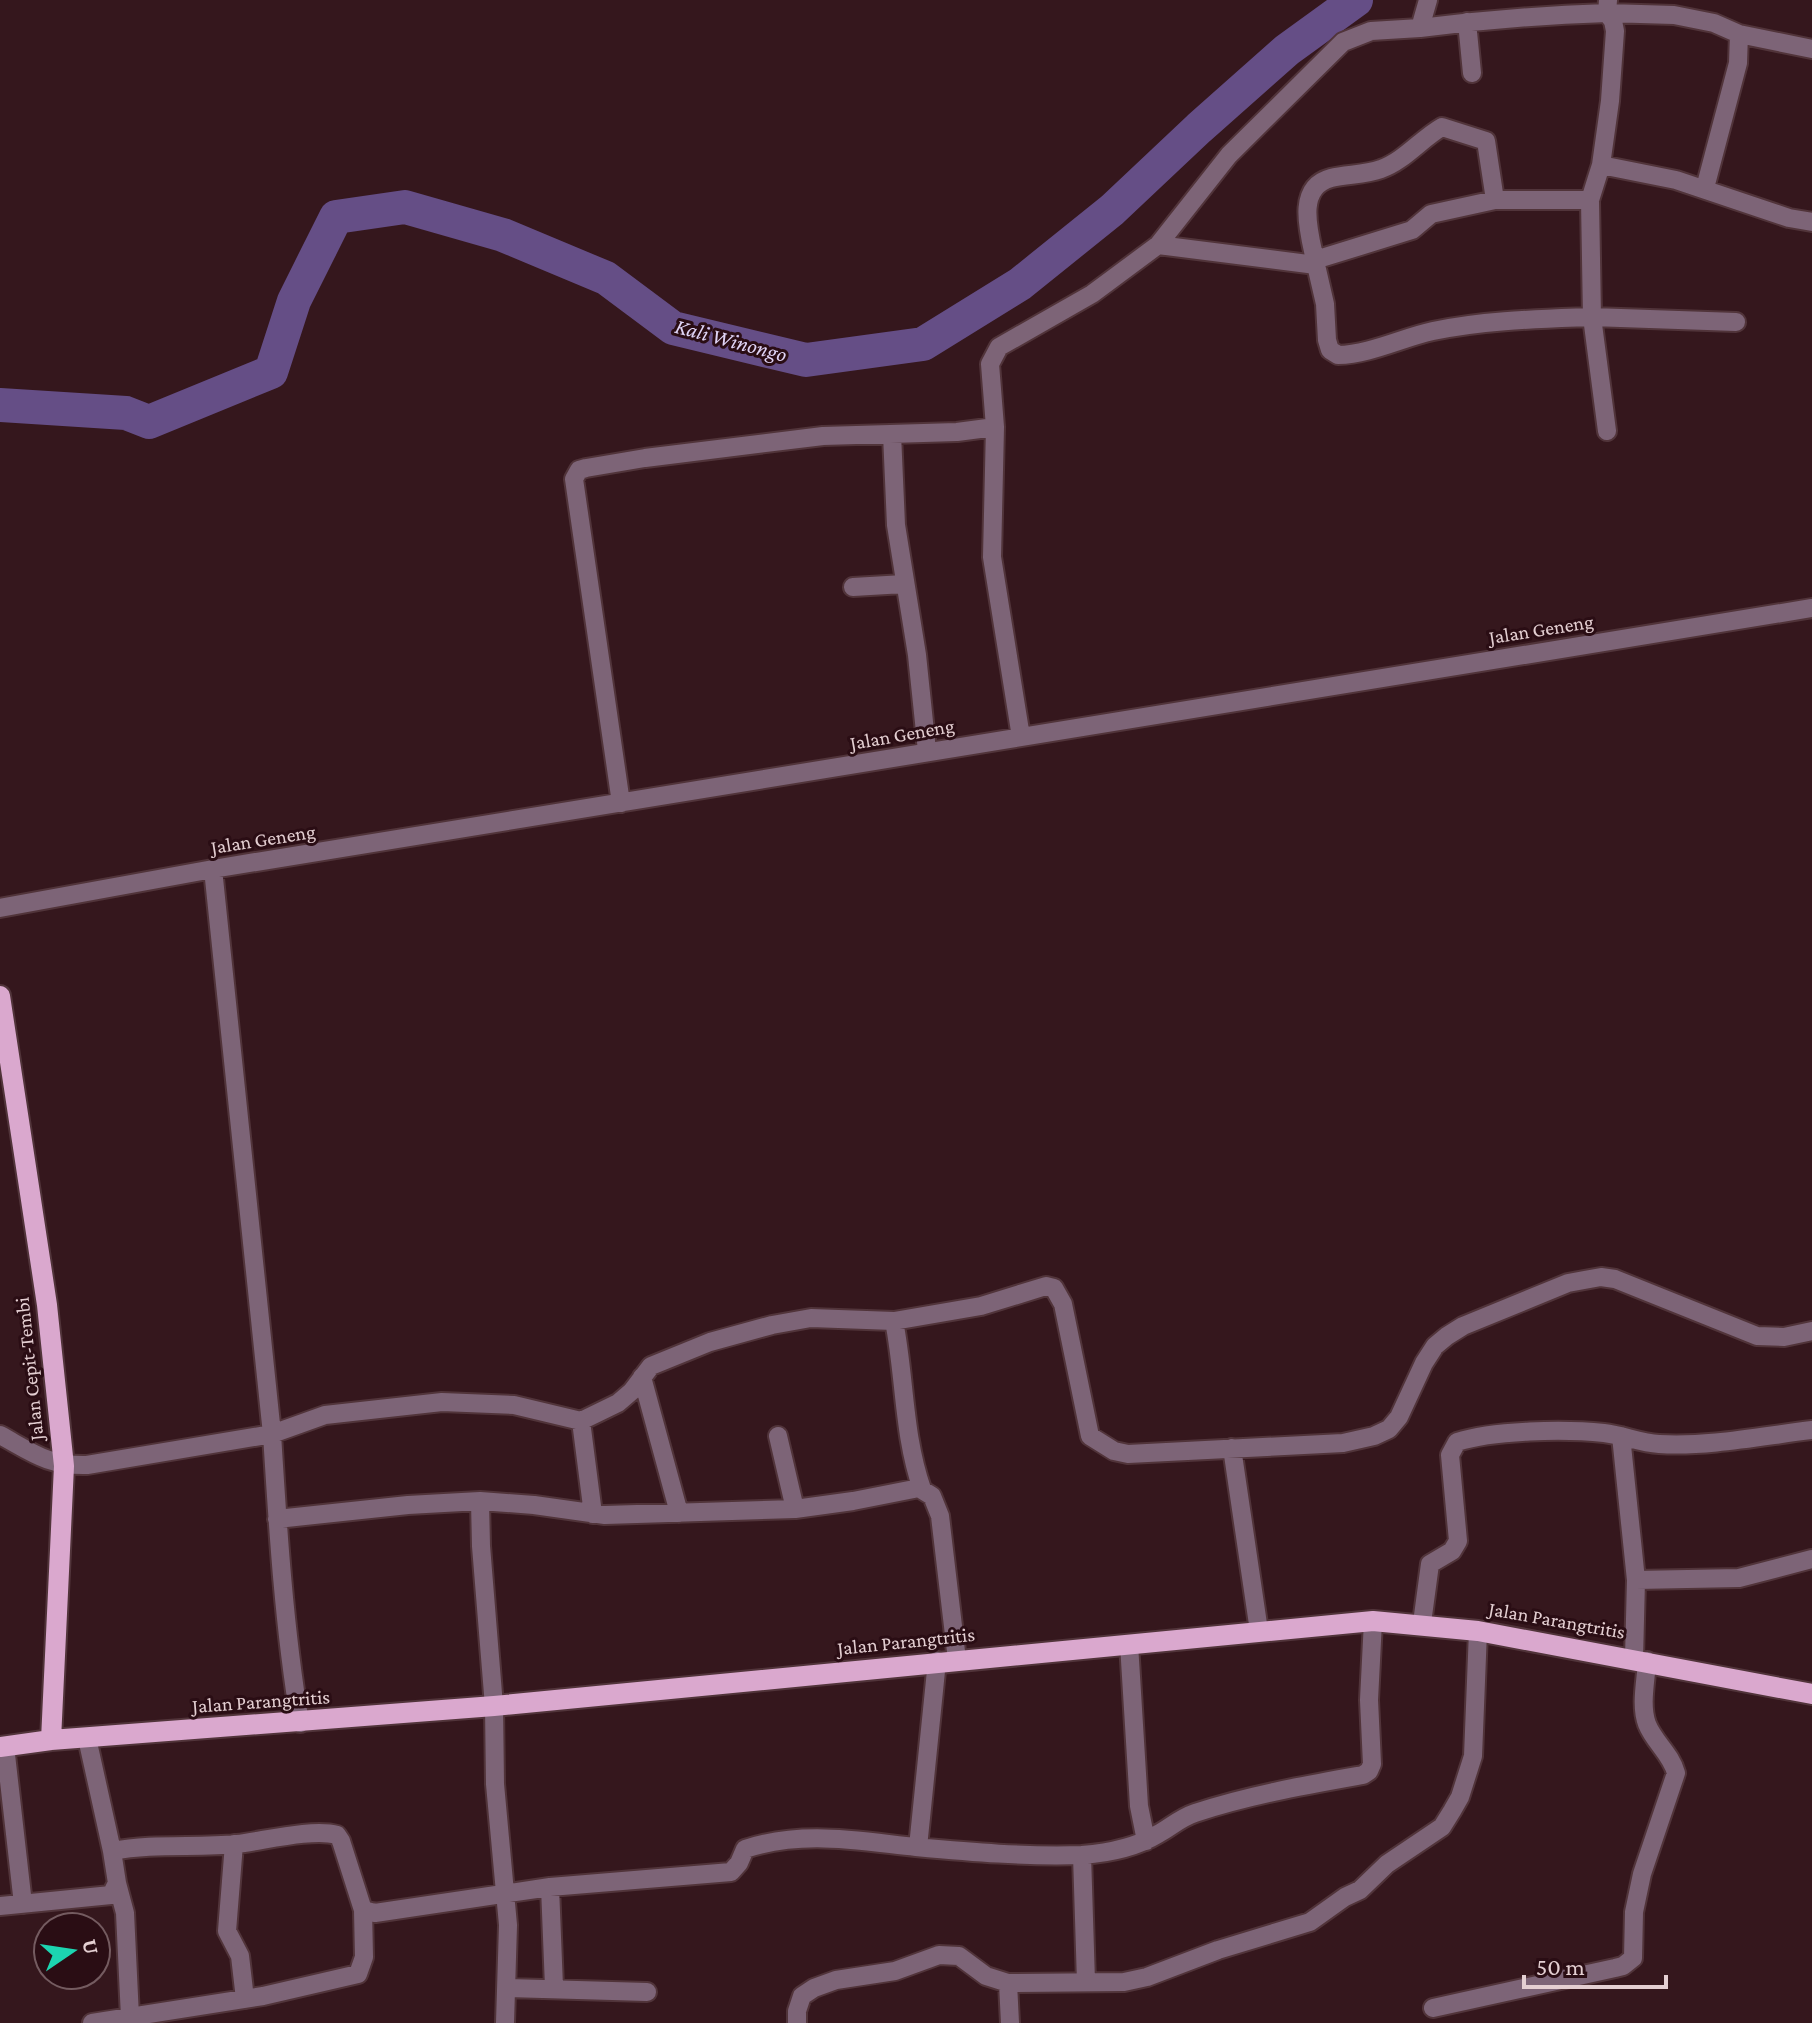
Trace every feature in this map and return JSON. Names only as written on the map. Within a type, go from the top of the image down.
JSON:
[{"type":"main road","name":"Jalan Cepit-Tembi","points":[[0,996],[47,1305],[64,1466],[51,1740]]},
{"type":"main road","name":"Jalan Parangtritis","points":[[3,1747],[51,1740],[494,1706],[1373,1621],[1422,1623],[1478,1631],[1812,1694]]},
{"type":"street","points":[[1420,28],[1428,0]]},
{"type":"street","points":[[1607,7],[1615,31],[1610,101],[1601,165],[1590,200],[1592,317],[1607,431]]},
{"type":"street","points":[[1021,737],[992,557],[995,427],[990,364],[999,347],[1092,294],[1158,245],[1229,155],[1343,42],[1371,31],[1607,7],[1714,23],[1739,34],[1812,49]]},
{"type":"street","points":[[1467,22],[1472,73]]},
{"type":"street","points":[[1705,188],[1738,63],[1739,34]]},
{"type":"street","points":[[1495,200],[1486,141],[1442,127],[1380,170],[1329,178],[1317,184],[1309,196],[1307,207],[1330,350],[1338,355],[1360,353],[1459,327],[1592,317],[1736,322]]},
{"type":"street","points":[[1601,165],[1705,188],[1765,211],[1812,222]]},
{"type":"street","points":[[1158,245],[1316,263],[1412,230],[1431,214],[1495,200],[1590,200]]},
{"type":"street","points":[[621,803],[574,479],[579,470],[645,458],[808,437],[957,432],[995,427]]},
{"type":"street","points":[[892,434],[896,525],[917,655],[927,751]]},
{"type":"street","points":[[853,587],[904,584]]},
{"type":"street","name":"Jalan Geneng","points":[[0,908],[213,869],[1812,608]]},
{"type":"street","points":[[213,869],[272,1434],[289,1658],[300,1723]]},
{"type":"street","points":[[0,1435],[36,1457],[64,1466],[87,1465],[272,1434],[325,1415],[442,1402],[514,1405],[581,1421],[618,1403],[632,1391],[651,1366],[667,1358],[772,1325],[811,1318],[894,1321],[981,1306],[1046,1286],[1054,1288],[1063,1304],[1088,1430],[1097,1442],[1114,1451],[1141,1455],[1343,1443],[1374,1436],[1389,1429],[1399,1417],[1424,1363],[1435,1346],[1447,1336],[1530,1297],[1578,1281],[1601,1277],[1615,1279],[1757,1336],[1784,1337],[1812,1331]]},
{"type":"street","points":[[894,1321],[902,1360],[911,1449],[922,1489],[932,1496],[940,1516],[947,1660],[918,1847]]},
{"type":"street","points":[[642,1377],[679,1513]]},
{"type":"street","points":[[581,1421],[593,1514]]},
{"type":"street","points":[[1422,1623],[1430,1564],[1452,1551],[1458,1541],[1450,1455],[1457,1442],[1525,1433],[1601,1433],[1643,1442],[1673,1444],[1812,1430]]},
{"type":"street","points":[[778,1436],[795,1509]]},
{"type":"street","points":[[1433,2008],[1623,1966],[1633,1958],[1634,1912],[1642,1874],[1676,1773],[1674,1763],[1647,1725],[1621,1436]]},
{"type":"street","points":[[1232,1448],[1259,1631]]},
{"type":"street","points":[[277,1519],[480,1501],[593,1514],[795,1509],[922,1489]]},
{"type":"street","points":[[480,1501],[494,1706],[495,1784],[509,1956],[505,2023]]},
{"type":"street","points":[[1636,1580],[1739,1578],[1812,1559]]},
{"type":"street","points":[[363,1910],[384,1913],[550,1887],[731,1872],[745,1849],[803,1837],[833,1837],[992,1853],[1106,1853],[1146,1841],[1194,1813],[1289,1789],[1363,1775],[1369,1771],[1372,1764],[1369,1700],[1373,1621]]},
{"type":"street","points":[[797,2023],[802,1996],[814,1988],[836,1980],[895,1971],[947,1954],[959,1956],[986,1976],[1008,1983],[1136,1981],[1232,1945],[1310,1922],[1360,1890],[1387,1864],[1442,1827],[1460,1797],[1473,1756],[1478,1631]]},
{"type":"street","points":[[1129,1644],[1139,1806],[1146,1841]]},
{"type":"street","points":[[87,1738],[125,1913],[130,2017]]},
{"type":"street","points":[[3,1747],[23,1904]]},
{"type":"street","points":[[92,2023],[245,1999],[358,1974],[364,1957],[363,1910],[337,1835],[322,1833],[234,1844],[154,1845],[112,1851]]},
{"type":"street","points":[[234,1844],[227,1931],[240,1956],[245,1999]]},
{"type":"street","points":[[1082,1855],[1086,1982]]},
{"type":"street","points":[[0,1906],[103,1897],[111,1895],[117,1883]]},
{"type":"street","points":[[550,1887],[554,1987]]},
{"type":"street","points":[[1008,1983],[1010,2023]]},
{"type":"street","points":[[508,1988],[647,1992]]},
{"type":"waterway","name":"Kali Winongo","points":[[0,405],[126,413],[149,422],[271,372],[294,301],[336,217],[405,207],[503,235],[606,278],[673,328],[806,360],[923,344],[1020,284],[1112,210],[1287,50],[1356,0]]}]
